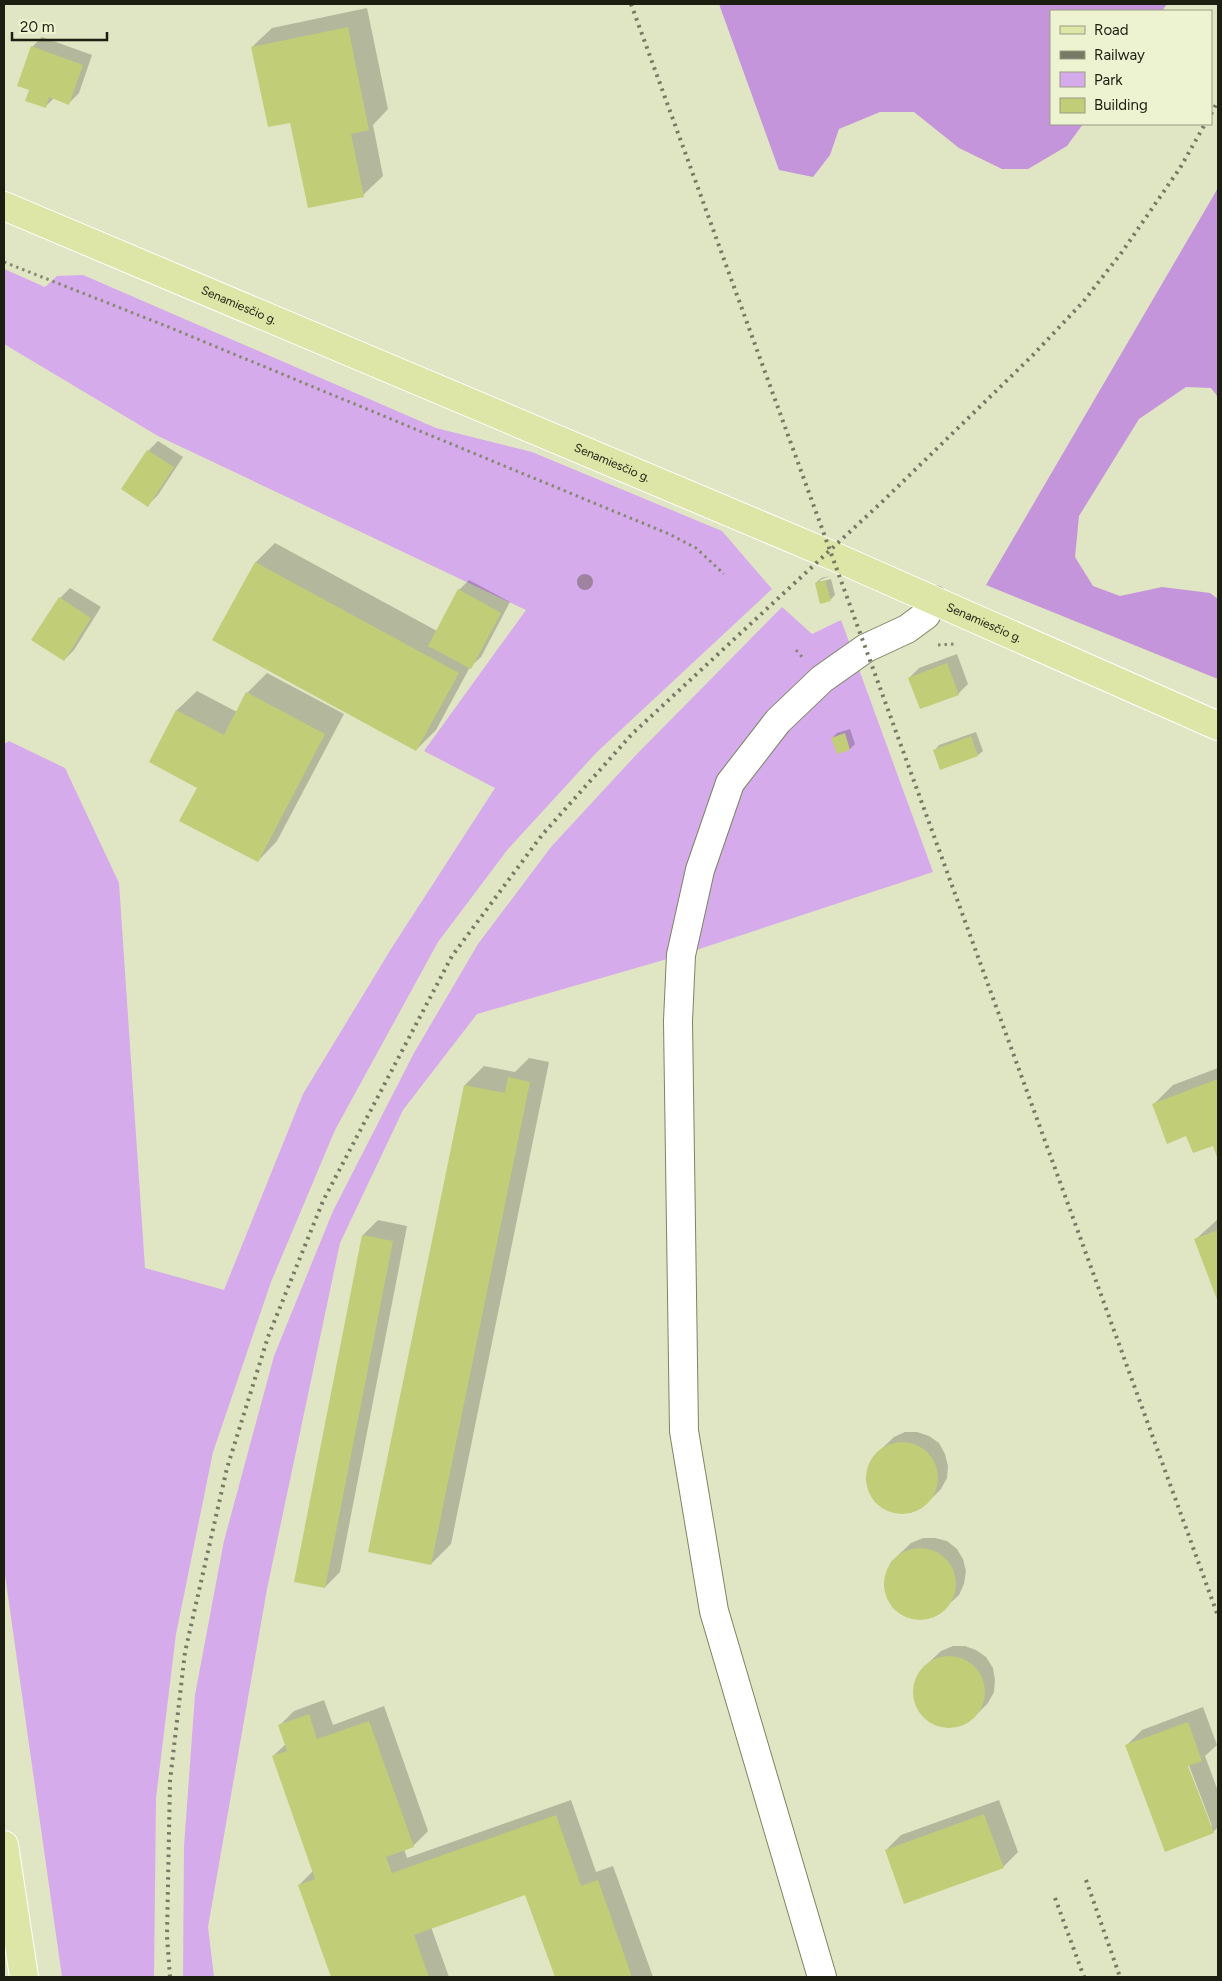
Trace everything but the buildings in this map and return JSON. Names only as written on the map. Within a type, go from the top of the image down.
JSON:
[{"type":"main road","name":"Senamiesčio g.","points":[[4,206],[934,600],[1218,726]]},
{"type":"main road","points":[[4,1845],[24,1977]]},
{"type":"street","points":[[822,1977],[714,1611],[684,1431],[678,1021],[681,955],[700,870],[730,783],[778,721],[822,679],[866,648],[907,629],[926,615],[934,600]]},
{"type":"path","points":[[4,262],[166,326],[669,534],[696,548],[724,574]]},
{"type":"path","points":[[928,645],[962,644]]},
{"type":"path","points":[[796,650],[822,679]]},
{"type":"green space","points":[[4,269],[45,287],[57,276],[83,275],[436,428],[532,452],[722,531],[772,589],[596,753],[508,849],[438,942],[335,1130],[271,1282],[213,1452],[176,1634],[156,1798],[154,1977],[62,1977],[4,1568],[4,744],[9,741],[65,768],[119,883],[145,1268],[224,1290],[303,1094],[391,949],[495,788],[424,751],[526,610],[158,436],[4,344]]},
{"type":"green space","points":[[782,607],[812,634],[841,620],[933,872],[681,955],[477,1014],[403,1110],[340,1243],[267,1589],[208,1927],[214,1977],[183,1977],[184,1846],[195,1695],[224,1541],[274,1356],[333,1211],[414,1053],[478,944],[551,847],[635,756]]},
{"type":"shaded area","points":[[719,4],[1167,4],[1163,10],[1050,10],[1050,125],[1082,125],[1067,146],[1028,169],[1002,169],[959,148],[914,112],[880,112],[839,129],[830,155],[813,177],[779,170]]},
{"type":"shaded area","points":[[1218,188],[1218,397],[1211,388],[1186,387],[1139,419],[1079,516],[1075,557],[1093,586],[1120,596],[1162,587],[1210,593],[1218,599],[1218,679],[986,585]]},
{"type":"railway","points":[[631,4],[1218,1616]]},
{"type":"railway","points":[[1212,112],[1218,101]]},
{"type":"railway","points":[[170,1977],[167,1936],[170,1781],[185,1652],[227,1468],[268,1337],[323,1201],[452,956],[542,835],[632,734],[883,501],[1032,356],[1083,302],[1122,252],[1180,168],[1204,125]]},
{"type":"railway","points":[[1086,1880],[1120,1977]]},
{"type":"railway","points":[[1055,1898],[1084,1977]]}]
